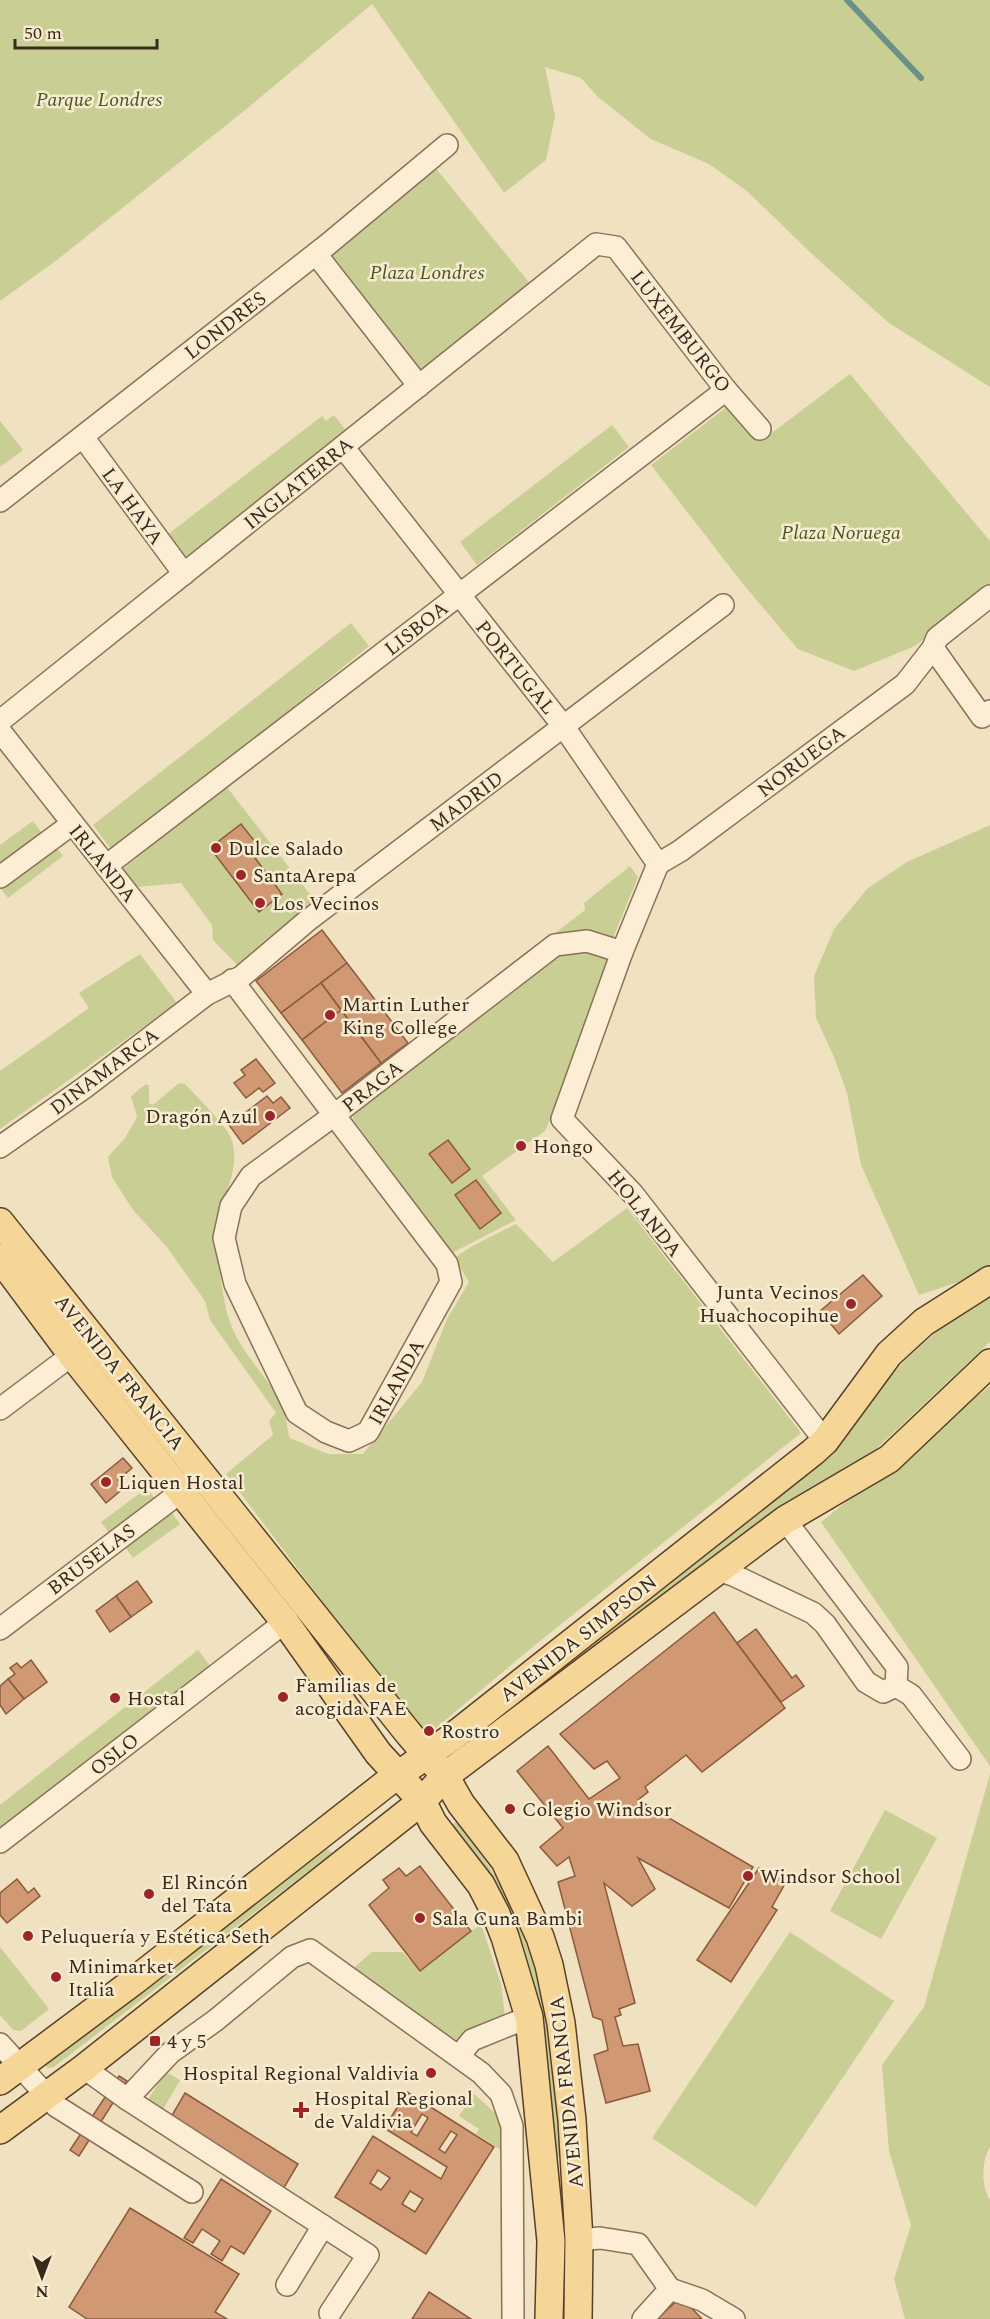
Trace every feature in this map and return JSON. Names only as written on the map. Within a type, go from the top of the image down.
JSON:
[{"type":"main road","name":"AVENIDA FRANCIA","points":[[0,1222],[445,1776],[461,1803],[506,1861],[540,1937],[549,1965],[561,2023],[572,2121],[579,2240],[578,2319]]},
{"type":"main road","name":"AVENIDA FRANCIA","points":[[0,1258],[72,1355],[285,1622],[378,1753],[422,1801],[433,1823],[481,1885],[496,1914],[529,2017],[551,2241],[549,2319]]},
{"type":"main road","name":"AVENIDA SIMPSON","points":[[10,2073],[134,1981],[388,1782],[428,1755],[588,1631],[825,1441],[889,1354],[924,1322],[990,1280]]},
{"type":"main road","name":"AVENIDA SIMPSON","points":[[0,2130],[84,2068],[422,1801],[445,1776],[785,1520],[889,1459],[990,1363]]},
{"type":"main road","points":[[551,2241],[579,2240]]},
{"type":"street","name":"LONDRES","points":[[0,501],[316,254],[447,146]]},
{"type":"street","name":"INGLATERRA","points":[[0,721],[596,244]]},
{"type":"street","name":"LUXEMBURGO","points":[[596,244],[616,247],[726,390],[760,429]]},
{"type":"street","points":[[316,254],[419,386]]},
{"type":"street","name":"LISBOA","points":[[106,866],[726,390]]},
{"type":"street","name":"LA HAYA","points":[[83,437],[184,574]]},
{"type":"street","name":"PORTUGAL","points":[[343,447],[564,727],[658,864]]},
{"type":"street","name":"NORUEGA","points":[[658,864],[680,851],[905,684],[933,648],[937,638],[990,596]]},
{"type":"street","name":"MADRID","points":[[207,994],[241,976],[307,921],[723,605]]},
{"type":"street","points":[[933,648],[982,717],[990,711]]},
{"type":"street","name":"IRLANDA","points":[[0,731],[207,994]]},
{"type":"street","points":[[0,877],[72,824]]},
{"type":"street","name":"HOLANDA","points":[[658,864],[622,952],[562,1119],[633,1194],[825,1441]]},
{"type":"street","name":"PRAGA","points":[[333,1116],[555,945],[587,941],[622,952]]},
{"type":"street","name":"IRLANDA","points":[[232,980],[447,1264],[451,1282],[368,1432],[349,1441],[326,1432],[297,1413],[235,1284],[224,1238],[231,1206],[251,1176],[333,1116]]},
{"type":"street","name":"DINAMARCA","points":[[0,1147],[84,1088],[207,994]]},
{"type":"street","points":[[0,1409],[72,1355]]},
{"type":"street","name":"BRUSELAS","points":[[0,1629],[182,1491]]},
{"type":"street","points":[[785,1520],[897,1667],[896,1686]]},
{"type":"street","points":[[718,1570],[813,1613],[825,1624],[866,1682],[883,1692],[896,1686]]},
{"type":"street","name":"OSLO","points":[[0,1842],[285,1622]]},
{"type":"street","points":[[896,1686],[911,1695],[960,1759]]},
{"type":"street","points":[[127,2099],[170,2053],[216,2020],[292,1957],[310,1950],[459,2056],[492,2083],[501,2094],[512,2126],[513,2319]]},
{"type":"street","points":[[459,2056],[472,2040],[529,2017]]},
{"type":"street","points":[[0,2044],[10,2073],[47,2094],[56,2106],[192,2192]]},
{"type":"street","points":[[84,2068],[127,2099],[368,2256],[330,2313]]},
{"type":"street","points":[[287,2285],[323,2226]]},
{"type":"street","points":[[579,2240],[600,2238],[638,2244],[670,2289],[702,2300],[734,2319]]},
{"type":"street","points":[[643,2319],[670,2289]]},
{"type":"green space","name":"Parque Londres","points":[[0,0],[990,0],[990,387],[889,323],[812,254],[747,191],[709,164],[651,139],[599,98],[581,78],[545,67],[555,116],[546,160],[504,193],[372,4],[249,107],[57,260],[0,301]]},
{"type":"green space","name":"Plaza Londres","points":[[434,166],[536,291],[424,384],[326,259]]},
{"type":"green space","name":"Plaza Noruega","points":[[850,374],[990,541],[990,588],[915,646],[854,671],[798,649],[743,584],[651,465],[728,406],[761,441]]},
{"type":"green space","points":[[334,415],[348,433],[185,558],[167,535],[322,416],[326,421]]},
{"type":"green space","points":[[0,421],[23,450],[0,467]]},
{"type":"green space","points":[[612,425],[629,447],[477,565],[460,542]]},
{"type":"green space","points":[[351,623],[369,646],[114,853],[93,825]]},
{"type":"green space","points":[[226,786],[316,902],[239,967],[213,940],[212,925],[181,883],[137,887],[122,870]]},
{"type":"green space","points":[[33,821],[44,836],[0,868],[0,845]]},
{"type":"green space","points":[[990,825],[990,1268],[968,1279],[919,1295],[861,1165],[847,1093],[816,1018],[814,976],[834,929],[868,888],[907,862]]},
{"type":"green space","points":[[55,846],[63,856],[8,898],[0,888]]},
{"type":"green space","points":[[630,866],[638,877],[613,938],[588,935],[422,1036],[585,910],[584,903]]},
{"type":"green space","points":[[576,945],[608,958],[559,1098],[545,1131],[482,1176],[516,1220],[452,1253],[353,1119],[353,1111],[560,949]]},
{"type":"green space","points":[[140,954],[177,1003],[0,1129],[0,1071],[89,1008],[79,993]]},
{"type":"green space","points":[[179,1083],[185,1084],[216,1117],[230,1136],[234,1147],[233,1171],[219,1219],[219,1262],[224,1296],[228,1316],[238,1340],[283,1407],[290,1438],[328,1454],[363,1454],[422,1382],[447,1319],[469,1282],[454,1258],[516,1224],[553,1262],[627,1208],[801,1433],[535,1645],[425,1737],[226,1474],[273,1435],[269,1421],[276,1413],[210,1320],[205,1301],[166,1246],[133,1210],[112,1177],[108,1157],[125,1138],[137,1117],[131,1096],[146,1084],[149,1086],[149,1103],[153,1105]]},
{"type":"green space","points":[[990,1295],[990,1342],[857,1467],[457,1755],[454,1750],[861,1411],[906,1359],[950,1320]]},
{"type":"green space","points":[[990,1386],[990,1766],[821,1522]]},
{"type":"green space","points":[[147,1488],[159,1504],[113,1538],[101,1522]]},
{"type":"green space","points":[[172,1513],[180,1524],[133,1558],[125,1547]]},
{"type":"green space","points":[[198,1650],[216,1673],[5,1834],[0,1828],[0,1805]]},
{"type":"green space","points":[[990,1774],[990,2147],[983,2174],[990,2200],[990,2319],[905,2319],[894,2279],[911,2225],[889,2151],[882,2065],[924,2007]]},
{"type":"green space","points":[[885,1810],[937,1838],[881,1939],[830,1911]]},
{"type":"green space","points":[[457,1821],[505,1893],[528,1944],[543,2003],[548,2034],[561,2153],[559,2157],[555,2156],[539,2038],[450,1826]]},
{"type":"green space","points":[[323,1845],[332,1853],[54,2067],[48,2068],[42,2062]]},
{"type":"green space","points":[[481,1924],[501,1984],[506,2025],[452,2047],[347,1974],[372,1952],[402,1952],[420,1970]]},
{"type":"green space","points":[[790,1932],[894,2001],[756,2207],[652,2138]]},
{"type":"green space","points":[[0,1947],[49,2009],[21,2031],[13,2030],[0,2015]]},
{"type":"green space","points":[[166,2072],[180,2080],[161,2113],[145,2104]]},
{"type":"green space","points":[[474,2094],[500,2119],[505,2133],[507,2154],[476,2134],[479,2129],[459,2116]]},
{"type":"building","points":[[241,824],[263,852],[255,858],[282,894],[259,912],[210,848]]},
{"type":"building","points":[[322,930],[347,963],[281,1013],[256,981]]},
{"type":"building","points":[[347,963],[408,1043],[381,1063],[321,983]]},
{"type":"building","points":[[321,983],[341,1010],[302,1040],[281,1013]]},
{"type":"building","points":[[341,1010],[381,1063],[342,1093],[302,1040]]},
{"type":"building","points":[[256,1059],[275,1083],[263,1092],[259,1088],[246,1098],[234,1083],[245,1075],[241,1070]]},
{"type":"building","points":[[267,1096],[273,1103],[281,1097],[290,1108],[243,1144],[229,1125]]},
{"type":"building","points":[[448,1140],[470,1169],[452,1183],[429,1154]]},
{"type":"building","points":[[476,1180],[501,1213],[480,1229],[455,1195]]},
{"type":"building","name":"Junta Vecinos Huachocopihue","points":[[863,1275],[882,1296],[839,1334],[820,1311]]},
{"type":"building","name":"Liquen Hostal","points":[[123,1458],[132,1468],[118,1480],[124,1488],[106,1503],[91,1484]]},
{"type":"building","points":[[137,1581],[152,1602],[131,1617],[116,1596]]},
{"type":"building","points":[[116,1596],[131,1617],[110,1632],[96,1611]]},
{"type":"building","points":[[714,1612],[785,1708],[702,1772],[686,1755],[645,1787],[648,1792],[638,1800],[753,1867],[729,1908],[638,1858],[655,1889],[632,1906],[604,1883],[635,2003],[619,2009],[621,2015],[615,2017],[623,2046],[638,2044],[650,2091],[606,2103],[594,2055],[608,2050],[602,2020],[593,2017],[558,1882],[575,1876],[569,1857],[557,1866],[540,1847],[563,1828],[517,1771],[548,1746],[589,1799],[620,1778],[607,1761],[594,1769],[560,1734]]},
{"type":"building","points":[[756,1629],[792,1678],[796,1675],[804,1686],[781,1702],[737,1643]]},
{"type":"building","points":[[31,1660],[47,1682],[24,1699],[8,1679],[15,1674],[10,1668],[17,1663],[21,1668]]},
{"type":"building","points":[[8,1679],[24,1699],[6,1714],[0,1705],[0,1686]]},
{"type":"building","name":"Sala Cuna Bambi","points":[[420,1866],[471,1931],[420,1971],[369,1905],[389,1888],[383,1880],[399,1868],[406,1876]]},
{"type":"building","points":[[759,1868],[787,1880],[772,1907],[777,1910],[731,1982],[697,1960]]},
{"type":"building","points":[[17,1879],[28,1893],[34,1888],[40,1896],[7,1923],[0,1915],[0,1893]]},
{"type":"building","points":[[119,2076],[127,2081],[79,2156],[70,2150]]},
{"type":"building","points":[[407,2092],[494,2147],[426,2254],[335,2197],[373,2136],[441,2179],[447,2167],[384,2128]],"holes":[[[422,2114],[428,2118],[417,2136],[411,2132]],[[451,2131],[457,2135],[445,2153],[439,2149]],[[378,2170],[390,2178],[381,2190],[370,2183]],[[410,2191],[423,2199],[415,2212],[402,2204]]]},
{"type":"building","points":[[185,2093],[298,2164],[282,2191],[171,2117]]},
{"type":"building","points":[[221,2179],[271,2211],[244,2254],[231,2246],[222,2261],[211,2254],[220,2241],[202,2229],[193,2243],[184,2238]]},
{"type":"building","points":[[130,2208],[239,2274],[215,2312],[227,2319],[87,2319],[69,2307]]},
{"type":"building","points":[[429,2292],[471,2319],[412,2319]]},
{"type":"building","points":[[681,2297],[702,2319],[657,2319]]},
{"type":"waterway","points":[[847,0],[921,78]]},
{"type":"place","name":"Dulce Salado","points":[[216,848]]},
{"type":"place","name":"SantaArepa","points":[[241,875]]},
{"type":"place","name":"Los Vecinos","points":[[260,903]]},
{"type":"place","name":"Martin Luther King College","points":[[330,1015]]},
{"type":"place","name":"Dragón Azul","points":[[270,1116]]},
{"type":"place","name":"Hongo","points":[[521,1146]]},
{"type":"place","name":"Junta Vecinos Huachocopihue","points":[[851,1304]]},
{"type":"place","name":"Liquen Hostal","points":[[106,1482]]},
{"type":"place","name":"Familias de acogida FAE","points":[[283,1697]]},
{"type":"place","name":"Hostal","points":[[115,1698]]},
{"type":"place","name":"Rostro","points":[[429,1731]]},
{"type":"place","name":"Colegio Windsor","points":[[510,1809]]},
{"type":"place","name":"Windsor School","points":[[748,1876]]},
{"type":"place","name":"El Rincón del Tata","points":[[149,1894]]},
{"type":"place","name":"Sala Cuna Bambi","points":[[420,1918]]},
{"type":"place","name":"Peluquería y Estética Seth","points":[[28,1936]]},
{"type":"place","name":"Minimarket Italia","points":[[56,1977]]},
{"type":"place","name":"4 y 5","points":[[155,2041]]},
{"type":"place","name":"Hospital Regional Valdivia","points":[[431,2073]]},
{"type":"place","name":"Hospital Regional de Valdivia","points":[[301,2110]]}]
